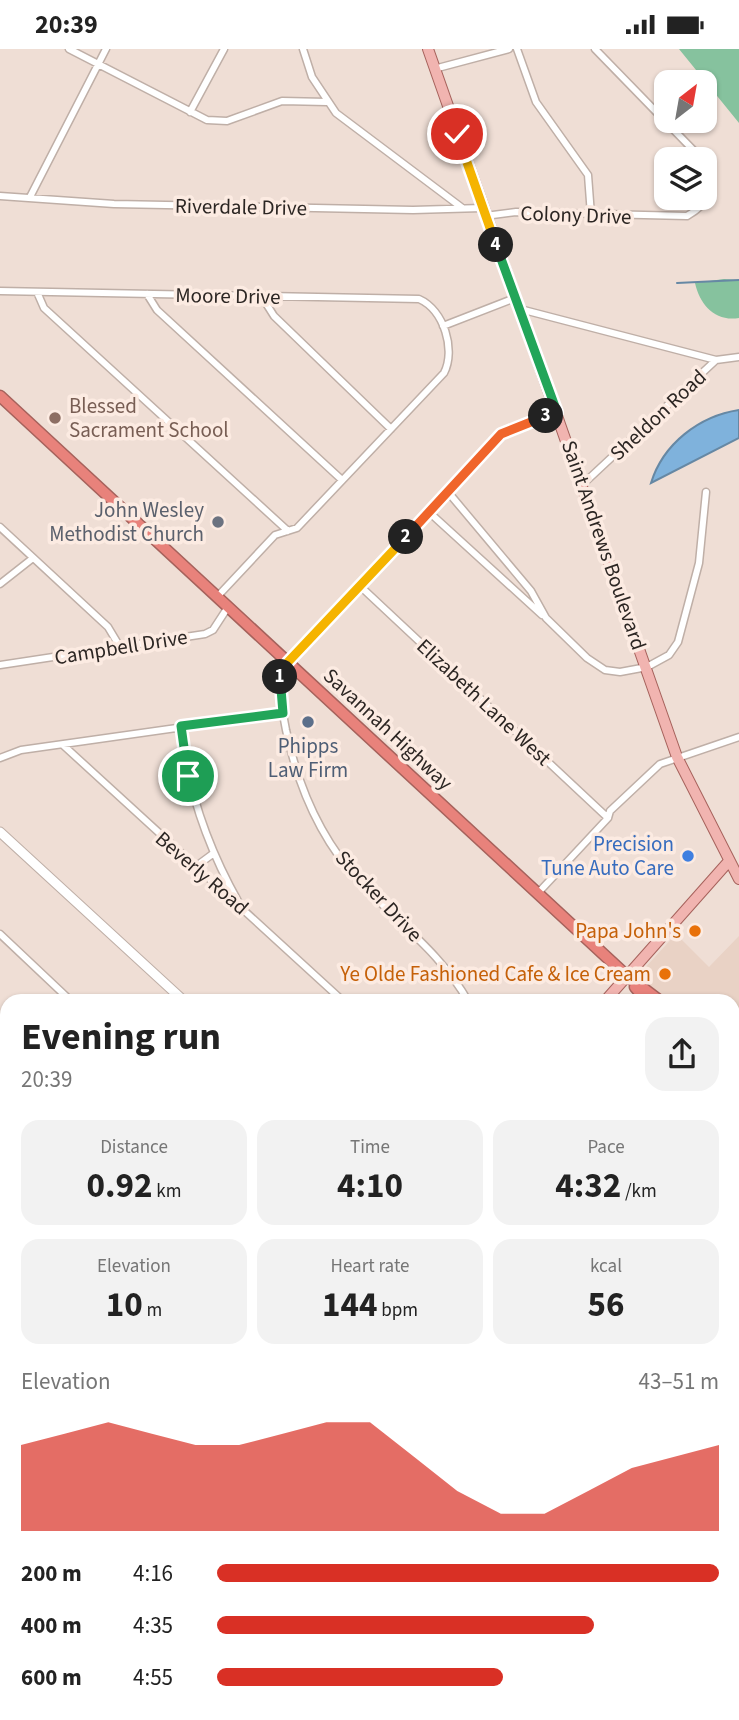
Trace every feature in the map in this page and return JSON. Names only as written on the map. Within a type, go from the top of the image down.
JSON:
[{"type":"highway","name":"Savannah Highway","points":[[0,396],[627,976],[651,994]]},
{"type":"highway","name":"Savannah Highway","points":[[627,976],[641,994]]},
{"type":"main road","name":"Saint Andrews Boulevard","points":[[428,49],[677,757],[738,877]]},
{"type":"main road","points":[[612,994],[729,861]]},
{"type":"street","points":[[69,49],[214,122],[227,121],[282,101],[327,102]]},
{"type":"street","points":[[30,197],[106,49]]},
{"type":"street","points":[[190,112],[223,49]]},
{"type":"street","points":[[303,49],[312,77],[336,113],[461,207]]},
{"type":"street","points":[[434,69],[509,49]]},
{"type":"street","points":[[516,49],[536,102],[588,175],[591,215]]},
{"type":"street","points":[[595,49],[690,147]]},
{"type":"street","name":"Riverdale Drive","points":[[0,196],[127,205],[413,210],[461,207],[484,212]]},
{"type":"street","name":"Colony Drive","points":[[484,212],[687,216],[697,210]]},
{"type":"street","name":"Moore Drive","points":[[0,292],[419,299],[433,308],[443,326],[450,363],[444,373],[297,528],[275,535],[217,597]]},
{"type":"street","points":[[37,292],[44,308],[288,531]]},
{"type":"street","points":[[147,294],[158,310],[342,481]]},
{"type":"street","points":[[262,296],[274,316],[391,429]]},
{"type":"street","points":[[443,326],[515,298]]},
{"type":"street","points":[[520,309],[716,360]]},
{"type":"street","name":"Sheldon Road","points":[[582,485],[716,360],[739,357]]},
{"type":"street","points":[[288,662],[501,434],[557,412]]},
{"type":"street","points":[[448,492],[531,591],[547,618]]},
{"type":"street","points":[[430,513],[547,618],[587,658],[605,670],[620,672],[647,667],[669,655],[678,642],[699,563],[706,492]]},
{"type":"street","points":[[0,527],[108,627],[120,647]]},
{"type":"street","points":[[0,584],[33,558]]},
{"type":"street","name":"Elizabeth Lane West","points":[[360,586],[608,818]]},
{"type":"street","name":"Campbell Drive","points":[[0,665],[205,634],[213,629],[228,607]]},
{"type":"street","name":"Stocker Drive","points":[[288,662],[280,676],[283,713],[300,785],[340,859],[428,947],[463,994]]},
{"type":"street","points":[[0,758],[21,750],[283,713]]},
{"type":"street","points":[[181,726],[192,789],[214,853],[242,908]]},
{"type":"street","points":[[538,893],[608,818],[610,811],[660,764],[739,737]]},
{"type":"street","name":"Beverly Road","points":[[63,745],[335,994]]},
{"type":"street","points":[[0,832],[176,994]]},
{"type":"street","points":[[195,867],[214,853]]},
{"type":"street","points":[[0,934],[64,994]]},
{"type":"shaded area","points":[[676,934],[709,967],[739,936],[739,994],[659,994],[645,982],[643,970]]},
{"type":"green space","points":[[679,49],[739,49],[739,123],[718,97],[718,70],[696,70]]},
{"type":"green space","points":[[739,280],[739,318],[730,319],[716,314],[705,305],[697,291],[695,283]]},
{"type":"water","points":[[739,410],[739,438],[651,483],[664,456],[684,434],[710,418]]},
{"type":"waterway","points":[[677,283],[739,280]]},
{"type":"place","name":"Blessed Sacrament School","points":[[55,418]]},
{"type":"place","name":"John Wesley Methodist Church","points":[[218,522]]},
{"type":"place","name":"Phipps Law Firm","points":[[308,722]]},
{"type":"place","name":"Precision Tune Auto Care","points":[[688,856]]},
{"type":"place","name":"Papa John's","points":[[695,931]]},
{"type":"place","name":"Ye Olde Fashioned Cafe & Ice Cream","points":[[665,974]]},
{"type":"route","points":[[188,776],[181,726],[283,713],[280,676],[288,662],[430,513],[491,442],[511,428],[557,412],[457,134]]}]
